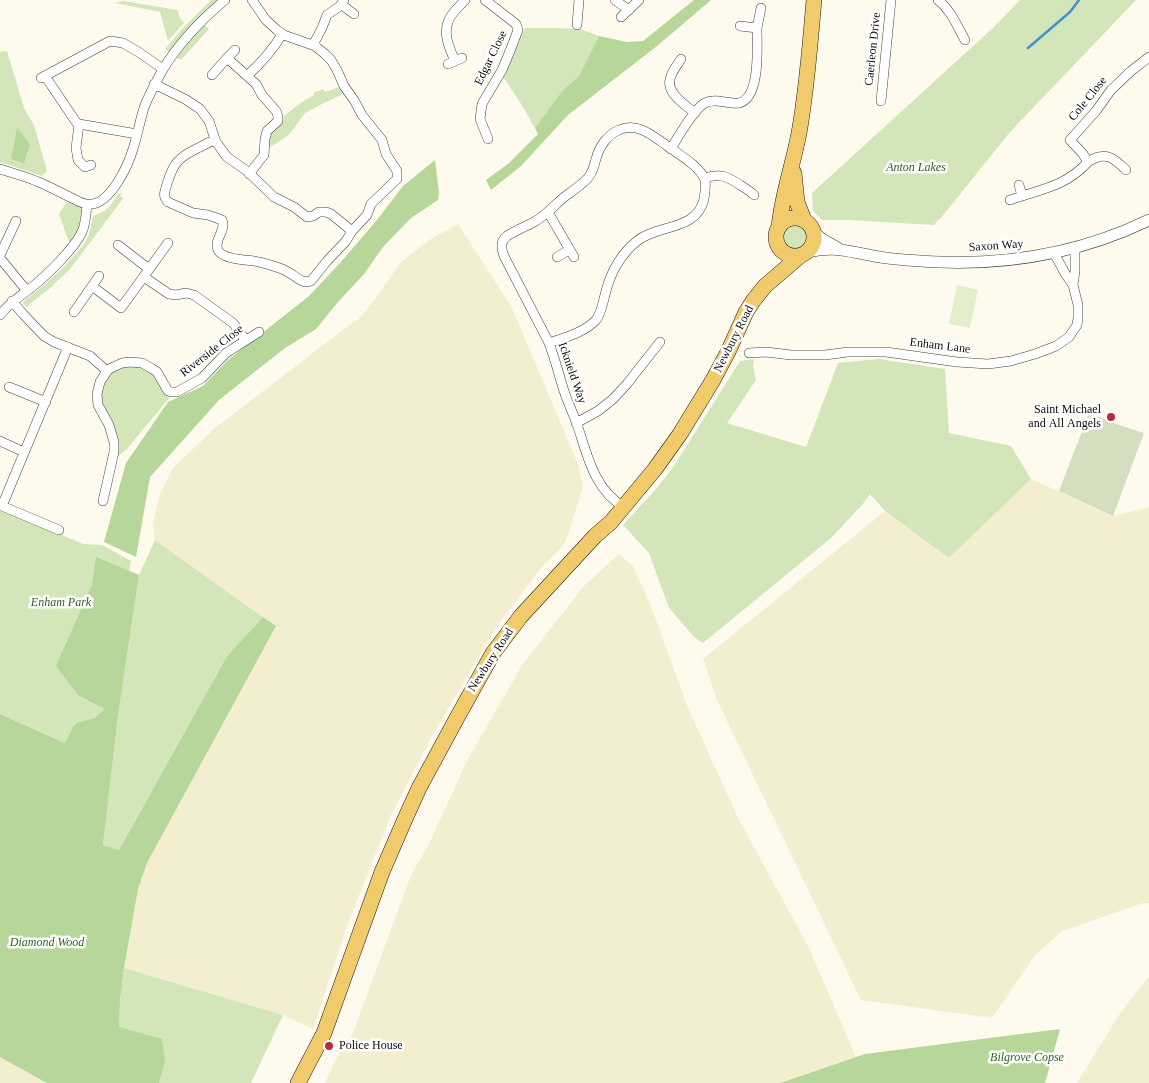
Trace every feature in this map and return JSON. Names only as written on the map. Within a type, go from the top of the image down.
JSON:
[{"type":"main road","points":[[794,162],[794,184],[797,202],[809,225],[813,242],[804,254],[790,256],[781,251],[776,236],[786,188],[794,162],[804,102],[814,0]]},
{"type":"main road","points":[[779,227],[789,219],[799,218],[809,225]]},
{"type":"main road","name":"Newbury Road","points":[[298,1083],[324,1032],[382,872],[405,819],[419,788],[476,682],[493,653],[522,616],[624,507],[659,463],[692,416],[720,367],[746,312],[765,286],[775,264],[778,246]]},
{"type":"main road","name":"Newbury Road","points":[[765,286],[804,254]]},
{"type":"street","points":[[0,169],[43,184],[87,205],[103,200],[118,181],[127,164],[134,147],[146,103],[163,69],[191,33],[225,0]]},
{"type":"street","points":[[214,140],[189,153],[178,162],[173,168],[164,198],[168,202],[192,213],[208,214],[222,220],[224,226],[217,246],[221,254],[256,261],[282,269],[300,280],[309,282],[312,281],[368,214],[371,204],[397,179],[398,172],[387,156],[382,140],[362,116],[333,63],[313,45],[282,34],[266,20],[252,0]]},
{"type":"street","points":[[455,61],[446,40],[446,30],[448,20],[466,0]]},
{"type":"street","name":"Edgar Close","points":[[485,0],[516,24],[518,30],[502,70],[482,104],[480,119],[488,139]]},
{"type":"street","points":[[577,25],[579,0]]},
{"type":"street","points":[[615,0],[629,10]]},
{"type":"street","points":[[621,17],[639,0]]},
{"type":"street","name":"Caerleon Drive","points":[[880,101],[891,0]]},
{"type":"street","points":[[938,0],[946,7],[965,40]]},
{"type":"street","points":[[313,45],[327,14],[343,2],[354,14]]},
{"type":"street","points":[[671,149],[703,104],[710,101],[737,103],[747,98],[752,89],[755,76],[757,28],[760,8]]},
{"type":"street","points":[[740,26],[757,28]]},
{"type":"street","points":[[248,75],[255,69],[282,34]]},
{"type":"street","points":[[137,134],[79,124],[43,77],[110,41],[122,43],[163,69]]},
{"type":"street","points":[[212,75],[235,50]]},
{"type":"street","name":"Cole Close","points":[[1088,162],[1083,154],[1066,138],[1096,111],[1111,90],[1149,57]]},
{"type":"street","points":[[228,58],[256,84],[263,97],[275,109],[278,116],[277,122],[266,133],[265,151],[262,158],[249,174]]},
{"type":"street","points":[[681,59],[671,75],[671,92],[695,113]]},
{"type":"street","points":[[154,84],[185,99],[200,109],[208,122],[214,140],[227,157],[274,197],[294,207],[306,216],[313,216],[319,212],[328,212],[352,231]]},
{"type":"street","points":[[79,124],[76,148],[78,160],[85,167],[91,164]]},
{"type":"street","points":[[549,343],[563,339],[589,326],[596,319],[601,310],[614,268],[636,242],[652,232],[682,224],[694,217],[704,200],[706,184],[704,178],[695,166],[640,128],[626,128],[616,131],[600,148],[588,178],[548,212],[572,253],[557,257]]},
{"type":"street","points":[[1010,200],[1064,181],[1076,174],[1088,162],[1098,157],[1108,156],[1116,160],[1126,170]]},
{"type":"street","points":[[704,178],[718,175],[728,177],[750,190],[754,195]]},
{"type":"street","points":[[1019,185],[1022,196]]},
{"type":"street","points":[[0,315],[12,301],[44,277],[79,238],[84,227],[87,205]]},
{"type":"street","name":"Icknield Way","points":[[548,212],[505,238],[502,243],[504,256],[549,343],[564,390],[598,480],[602,488],[624,507]]},
{"type":"street","name":"Saxon Way","points":[[804,254],[822,249],[839,249],[884,258],[947,263],[1012,260],[1054,253],[1075,247],[1113,235],[1149,220]]},
{"type":"street","points":[[16,222],[0,256],[27,291]]},
{"type":"street","name":"Saxon Way","points":[[809,225],[822,239],[839,249]]},
{"type":"street","points":[[92,286],[120,308],[168,243]]},
{"type":"street","points":[[118,245],[169,294],[188,293],[194,295],[233,323],[246,339]]},
{"type":"street","name":"Enham Lane","points":[[1073,285],[1075,247]]},
{"type":"street","name":"Enham Lane","points":[[749,353],[825,355],[848,352],[886,352],[976,364],[1011,361],[1047,350],[1069,337],[1077,325],[1079,312],[1077,296],[1073,285],[1054,253]]},
{"type":"street","points":[[74,312],[99,276]]},
{"type":"street","points":[[12,301],[41,334],[54,342],[90,356],[108,371],[100,382],[97,394],[98,405],[110,425],[114,442],[114,452],[103,501]]},
{"type":"street","name":"Riverside Close","points":[[108,371],[125,362],[142,363],[157,372],[168,390],[177,392],[202,378],[226,353],[259,332]]},
{"type":"street","points":[[576,423],[598,411],[613,398],[627,384],[660,342]]},
{"type":"street","points":[[59,530],[1,506],[68,347]]},
{"type":"street","points":[[9,387],[46,402]]},
{"type":"street","points":[[0,441],[24,452]]},
{"type":"shaded area","points":[[458,224],[511,306],[578,464],[583,486],[568,535],[562,547],[541,568],[495,629],[431,738],[391,815],[348,923],[313,1029],[283,1015],[124,968],[138,889],[147,863],[276,626],[155,540],[153,525],[159,496],[173,468],[215,428],[360,318],[400,263],[429,240]]},
{"type":"shaded area","points":[[1031,479],[1113,516],[1149,507],[1149,903],[1143,903],[1062,931],[1035,955],[992,1018],[861,1000],[717,700],[703,659],[885,511],[949,558]]},
{"type":"shaded area","points":[[619,554],[633,566],[652,609],[688,708],[739,820],[808,946],[856,1057],[780,1083],[325,1083],[337,1057],[353,1033],[411,875],[428,846],[468,759],[523,664],[583,587]]},
{"type":"shaded area","points":[[1149,976],[1149,1083],[1077,1083],[1119,1015]]},
{"type":"shaded area","points":[[0,1055],[48,1083],[0,1083]]},
{"type":"green space","points":[[211,0],[220,0],[170,52],[165,49],[181,30]]},
{"type":"green space","points":[[694,0],[711,0],[657,46],[568,115],[521,166],[491,190],[486,180],[509,163],[538,134],[535,128],[562,91],[579,76],[599,36],[627,42],[643,41]]},
{"type":"green space","name":"Anton Lakes","points":[[1020,0],[1136,0],[1010,132],[934,225],[822,220],[813,211],[812,193],[994,27]]},
{"type":"green space","points":[[123,1],[178,10],[179,16],[184,23],[168,41],[160,12],[115,3]]},
{"type":"green space","points":[[204,24],[209,29],[181,60],[176,57],[188,42]]},
{"type":"green space","points":[[525,28],[580,29],[599,36],[579,76],[562,91],[535,128],[503,77]]},
{"type":"green space","points":[[7,51],[24,108],[34,125],[47,171],[42,176],[0,162],[0,52]]},
{"type":"green space","points":[[339,87],[343,94],[305,113],[289,135],[268,147],[271,133],[282,124],[284,116],[314,95],[313,93],[323,89],[325,92]]},
{"type":"green space","points":[[17,128],[30,144],[24,163],[11,159]]},
{"type":"green space","points":[[435,160],[439,193],[438,200],[411,218],[383,247],[364,274],[316,329],[285,348],[219,400],[150,477],[136,557],[104,542],[126,463],[168,402],[203,386],[228,360],[309,296],[377,220],[403,186]]},
{"type":"green space","points":[[122,192],[120,196],[123,198],[119,204],[70,269],[26,307],[23,303],[24,301],[66,265],[84,244],[89,235],[93,216],[110,206]]},
{"type":"green space","points":[[69,202],[82,210],[81,227],[70,244],[59,214],[66,203]]},
{"type":"green space","points":[[794,223],[804,227],[808,237],[804,247],[794,251],[784,247],[780,237],[784,227]]},
{"type":"green space","points":[[957,285],[978,290],[970,328],[949,324]]},
{"type":"green space","points":[[754,359],[753,366],[756,380],[727,423],[806,447],[838,363],[879,359],[945,369],[949,433],[1011,446],[1031,479],[949,558],[885,511],[870,494],[831,538],[703,643],[694,637],[669,608],[649,553],[623,525],[672,469],[740,361]]},
{"type":"green space","points":[[135,364],[152,372],[170,397],[127,449],[118,456],[116,435],[112,422],[102,406],[101,390],[108,375],[120,367]]},
{"type":"green space","points":[[1089,413],[1144,433],[1113,516],[1059,491]]},
{"type":"green space","name":"Enham Park","points":[[0,509],[83,544],[102,545],[131,561],[97,757],[0,714]]},
{"type":"green space","points":[[155,540],[263,617],[227,656],[119,850],[103,845],[118,716],[139,575]]},
{"type":"green space","name":"Diamond Wood","points":[[96,557],[139,575],[118,716],[103,845],[119,850],[227,656],[263,617],[276,626],[147,863],[138,889],[124,968],[119,1027],[162,1039],[165,1063],[159,1083],[47,1083],[0,1057],[0,714],[65,743],[77,723],[95,718],[105,709],[78,695],[56,666],[92,585]]},
{"type":"green space","points":[[124,968],[283,1015],[251,1083],[159,1083],[165,1063],[119,1027]]},
{"type":"green space","name":"Bilgrove Copse","points":[[1060,1029],[1045,1083],[780,1083],[865,1054]]},
{"type":"waterway","points":[[1028,48],[1070,12],[1079,0]]},
{"type":"place","name":"Saint Michael and All Angels","points":[[1111,417]]},
{"type":"place","name":"Police House","points":[[329,1046]]}]
